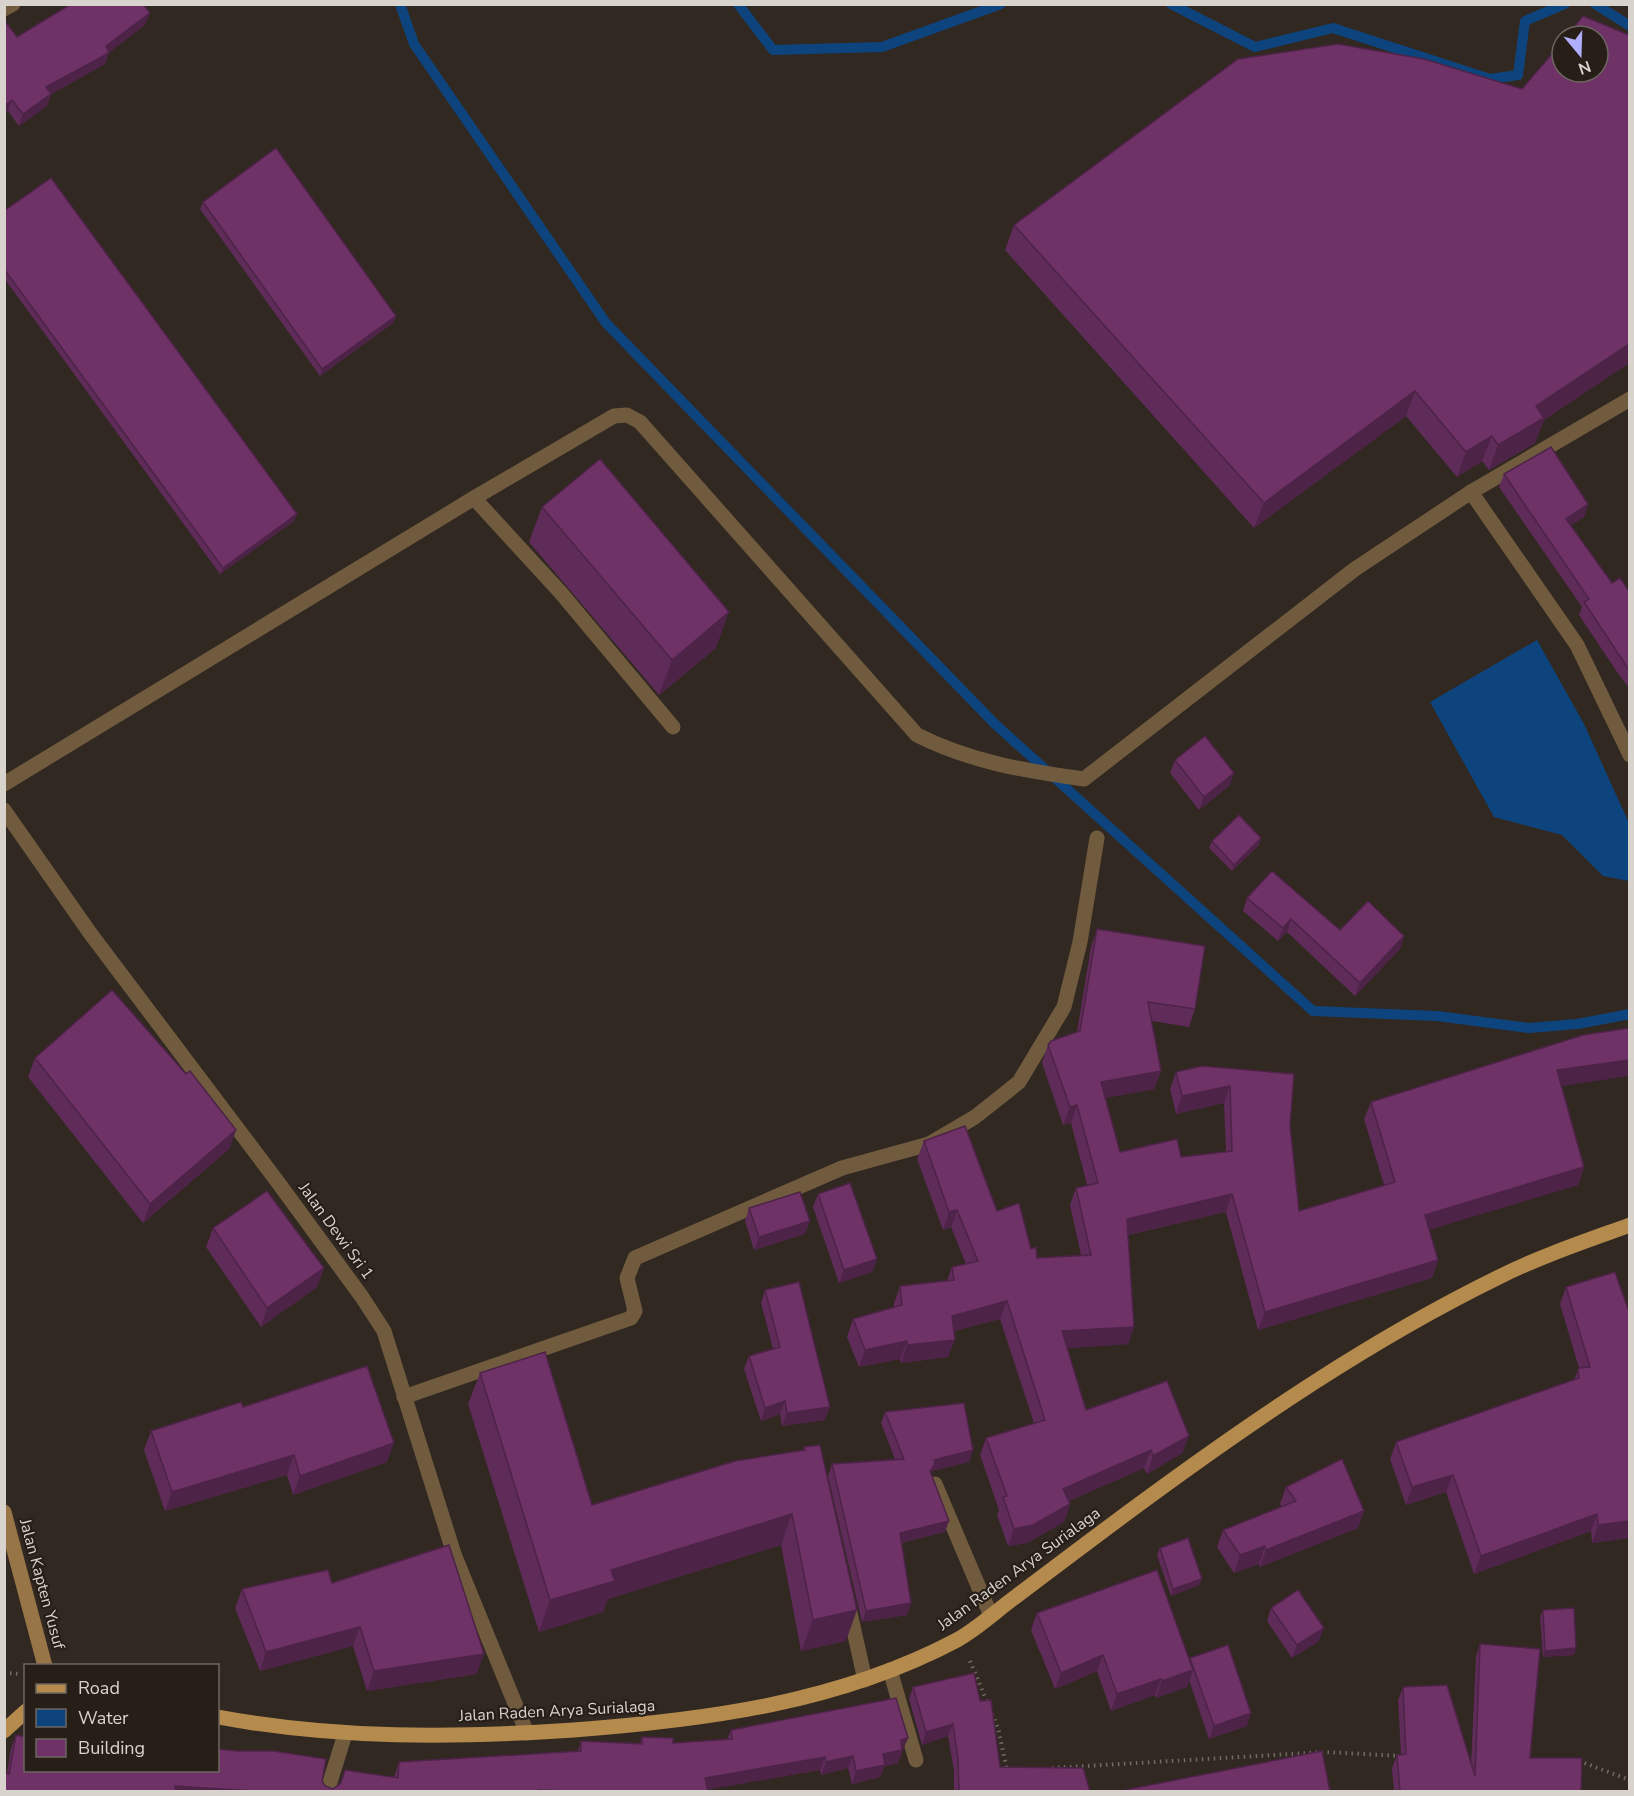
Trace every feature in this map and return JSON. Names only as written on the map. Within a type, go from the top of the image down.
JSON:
[{"type":"main road","name":"Jalan Raden Arya Surialaga","points":[[219,1717],[261,1725],[345,1734],[527,1733],[673,1722],[780,1704],[865,1680],[960,1638],[1140,1504],[1294,1395],[1420,1320],[1501,1276],[1629,1225]]},
{"type":"main road","name":"Jalan Kapten Yusuf","points":[[4,1512],[45,1664]]},
{"type":"main road","points":[[4,1731],[24,1713]]},
{"type":"street","points":[[4,9],[13,4]]},
{"type":"street","points":[[4,784],[474,498],[614,416],[627,415],[640,422],[917,735],[946,749],[986,763],[1084,779],[1354,569],[1471,492],[1629,399]]},
{"type":"street","points":[[1471,492],[1577,645],[1629,755]]},
{"type":"street","points":[[474,498],[561,593],[673,727]]},
{"type":"street","name":"Jalan Dewi Sri 1","points":[[4,810],[97,943],[362,1297],[384,1331],[454,1554],[527,1733]]},
{"type":"street","points":[[404,1397],[631,1318],[635,1311],[627,1278],[635,1258],[842,1168],[929,1144],[975,1117],[1019,1082],[1064,1007],[1080,942],[1097,838]]},
{"type":"street","points":[[935,1484],[991,1616]]},
{"type":"street","points":[[844,1589],[865,1680]]},
{"type":"street","points":[[890,1670],[916,1760]]},
{"type":"street","points":[[327,1791],[345,1734]]},
{"type":"path","points":[[960,1638],[998,1728],[1007,1781]]},
{"type":"path","points":[[4,1673],[24,1674]]},
{"type":"path","points":[[1050,1768],[1325,1752],[1403,1756]]},
{"type":"path","points":[[1572,1761],[1584,1761],[1629,1780]]},
{"type":"path","points":[[1007,1771],[1018,1771]]},
{"type":"water","points":[[1537,640],[1584,724],[1629,823],[1629,881],[1603,876],[1562,835],[1494,817],[1430,702]]},
{"type":"building","points":[[71,4],[143,4],[150,13],[106,46],[109,53],[46,87],[51,94],[23,114],[12,100],[4,106],[4,20],[17,37]]},
{"type":"building","points":[[1583,16],[1602,24],[1577,24]]},
{"type":"building","points":[[1610,27],[1629,35],[1629,344],[1536,406],[1544,418],[1498,445],[1492,436],[1466,452],[1415,391],[1264,503],[1014,225],[1238,59],[1338,44],[1424,59],[1522,89],[1550,56],[1550,84],[1610,84]]},
{"type":"building","points":[[276,148],[396,316],[322,369],[203,202]]},
{"type":"building","points":[[51,178],[297,514],[223,568],[4,269],[4,211]]},
{"type":"building","points":[[1551,447],[1588,504],[1566,519],[1612,583],[1620,578],[1629,591],[1629,670],[1584,602],[1589,599],[1504,474]]},
{"type":"building","points":[[600,459],[729,612],[672,660],[542,507]]},
{"type":"building","points":[[1205,736],[1234,773],[1204,797],[1175,760]]},
{"type":"building","points":[[1239,815],[1261,838],[1234,865],[1212,841]]},
{"type":"building","points":[[1272,871],[1340,930],[1368,901],[1404,936],[1360,983],[1291,919],[1283,928],[1247,898]]},
{"type":"building","points":[[1097,929],[1205,946],[1195,1009],[1148,1002],[1161,1071],[1101,1082],[1120,1152],[1177,1139],[1181,1157],[1232,1151],[1230,1086],[1182,1096],[1176,1072],[1202,1066],[1294,1074],[1290,1125],[1299,1211],[1395,1182],[1371,1102],[1583,1035],[1629,1028],[1629,1060],[1557,1070],[1584,1167],[1425,1215],[1438,1260],[1265,1312],[1232,1194],[1127,1219],[1134,1327],[1062,1331],[1086,1410],[1167,1381],[1189,1436],[1153,1456],[1151,1450],[1063,1489],[1070,1504],[1033,1525],[1014,1529],[1003,1497],[1007,1496],[986,1438],[1045,1420],[1007,1301],[952,1316],[955,1340],[907,1345],[907,1341],[865,1350],[853,1319],[902,1305],[900,1286],[954,1280],[952,1267],[978,1261],[957,1210],[949,1212],[924,1141],[965,1126],[997,1211],[1019,1203],[1031,1249],[1036,1247],[1037,1258],[1091,1255],[1076,1188],[1098,1183],[1077,1105],[1070,1107],[1048,1045],[1051,1041],[1080,1031]]},
{"type":"building","points":[[112,990],[186,1074],[190,1071],[236,1130],[150,1204],[35,1058]]},
{"type":"building","points":[[850,1183],[877,1259],[844,1270],[818,1194]]},
{"type":"building","points":[[267,1191],[324,1268],[267,1308],[213,1228]]},
{"type":"building","points":[[800,1192],[810,1221],[759,1237],[749,1208]]},
{"type":"building","points":[[1615,1272],[1629,1309],[1629,1521],[1598,1525],[1597,1514],[1481,1556],[1453,1475],[1412,1487],[1396,1442],[1579,1378],[1578,1368],[1590,1367],[1566,1287]]},
{"type":"building","points":[[799,1282],[830,1407],[787,1413],[785,1401],[765,1408],[749,1356],[780,1347],[765,1290]]},
{"type":"building","points":[[545,1352],[592,1505],[735,1461],[805,1450],[804,1447],[820,1445],[857,1610],[813,1620],[792,1514],[611,1570],[615,1581],[550,1600],[480,1373]]},
{"type":"building","points":[[367,1366],[394,1443],[300,1476],[294,1455],[172,1492],[151,1431],[241,1402],[243,1407]]},
{"type":"building","points":[[964,1403],[973,1450],[934,1460],[935,1464],[930,1471],[949,1521],[900,1533],[911,1603],[866,1611],[832,1464],[904,1459],[885,1412]]},
{"type":"building","points":[[1342,1459],[1364,1511],[1266,1550],[1265,1546],[1240,1555],[1223,1530],[1296,1501],[1286,1487]]},
{"type":"building","points":[[1188,1538],[1202,1579],[1173,1589],[1160,1548]]},
{"type":"building","points":[[449,1545],[484,1654],[374,1671],[360,1627],[266,1652],[242,1589],[328,1570],[332,1583]]},
{"type":"building","points":[[1157,1570],[1193,1670],[1117,1694],[1103,1655],[1061,1673],[1037,1613]]},
{"type":"building","points":[[1298,1590],[1324,1628],[1297,1645],[1271,1608]]},
{"type":"building","points":[[1574,1608],[1576,1648],[1545,1651],[1543,1610]]},
{"type":"building","points":[[1480,1644],[1540,1649],[1530,1758],[1582,1758],[1581,1791],[1400,1791],[1397,1755],[1406,1754],[1403,1687],[1447,1685],[1475,1776]]},
{"type":"building","points":[[1228,1645],[1251,1713],[1214,1726],[1190,1658]]},
{"type":"building","points":[[974,1673],[980,1701],[991,1700],[1000,1767],[1083,1768],[1090,1791],[959,1791],[958,1759],[953,1724],[926,1732],[913,1687]]},
{"type":"building","points":[[896,1698],[908,1738],[901,1740],[902,1750],[883,1754],[885,1765],[856,1771],[853,1756],[826,1762],[825,1757],[705,1778],[708,1791],[253,1791],[175,1786],[176,1791],[4,1791],[4,1773],[9,1774],[16,1735],[24,1737],[24,1772],[219,1772],[219,1749],[274,1751],[326,1759],[322,1781],[325,1786],[333,1789],[341,1783],[345,1770],[398,1778],[399,1762],[581,1751],[581,1741],[642,1744],[642,1737],[673,1738],[673,1743],[732,1739],[731,1730]]},
{"type":"building","points":[[1322,1751],[1330,1791],[1120,1791]]},
{"type":"waterway","points":[[400,4],[414,44],[606,323],[994,723],[1313,1011],[1437,1016],[1529,1028],[1577,1024],[1630,1014]]},
{"type":"waterway","points":[[738,4],[773,50],[882,47],[1001,4]]},
{"type":"waterway","points":[[1171,4],[1255,47],[1333,28],[1490,79],[1518,75],[1525,21],[1565,4]]},
{"type":"waterway","points":[[1595,4],[1630,26]]}]
